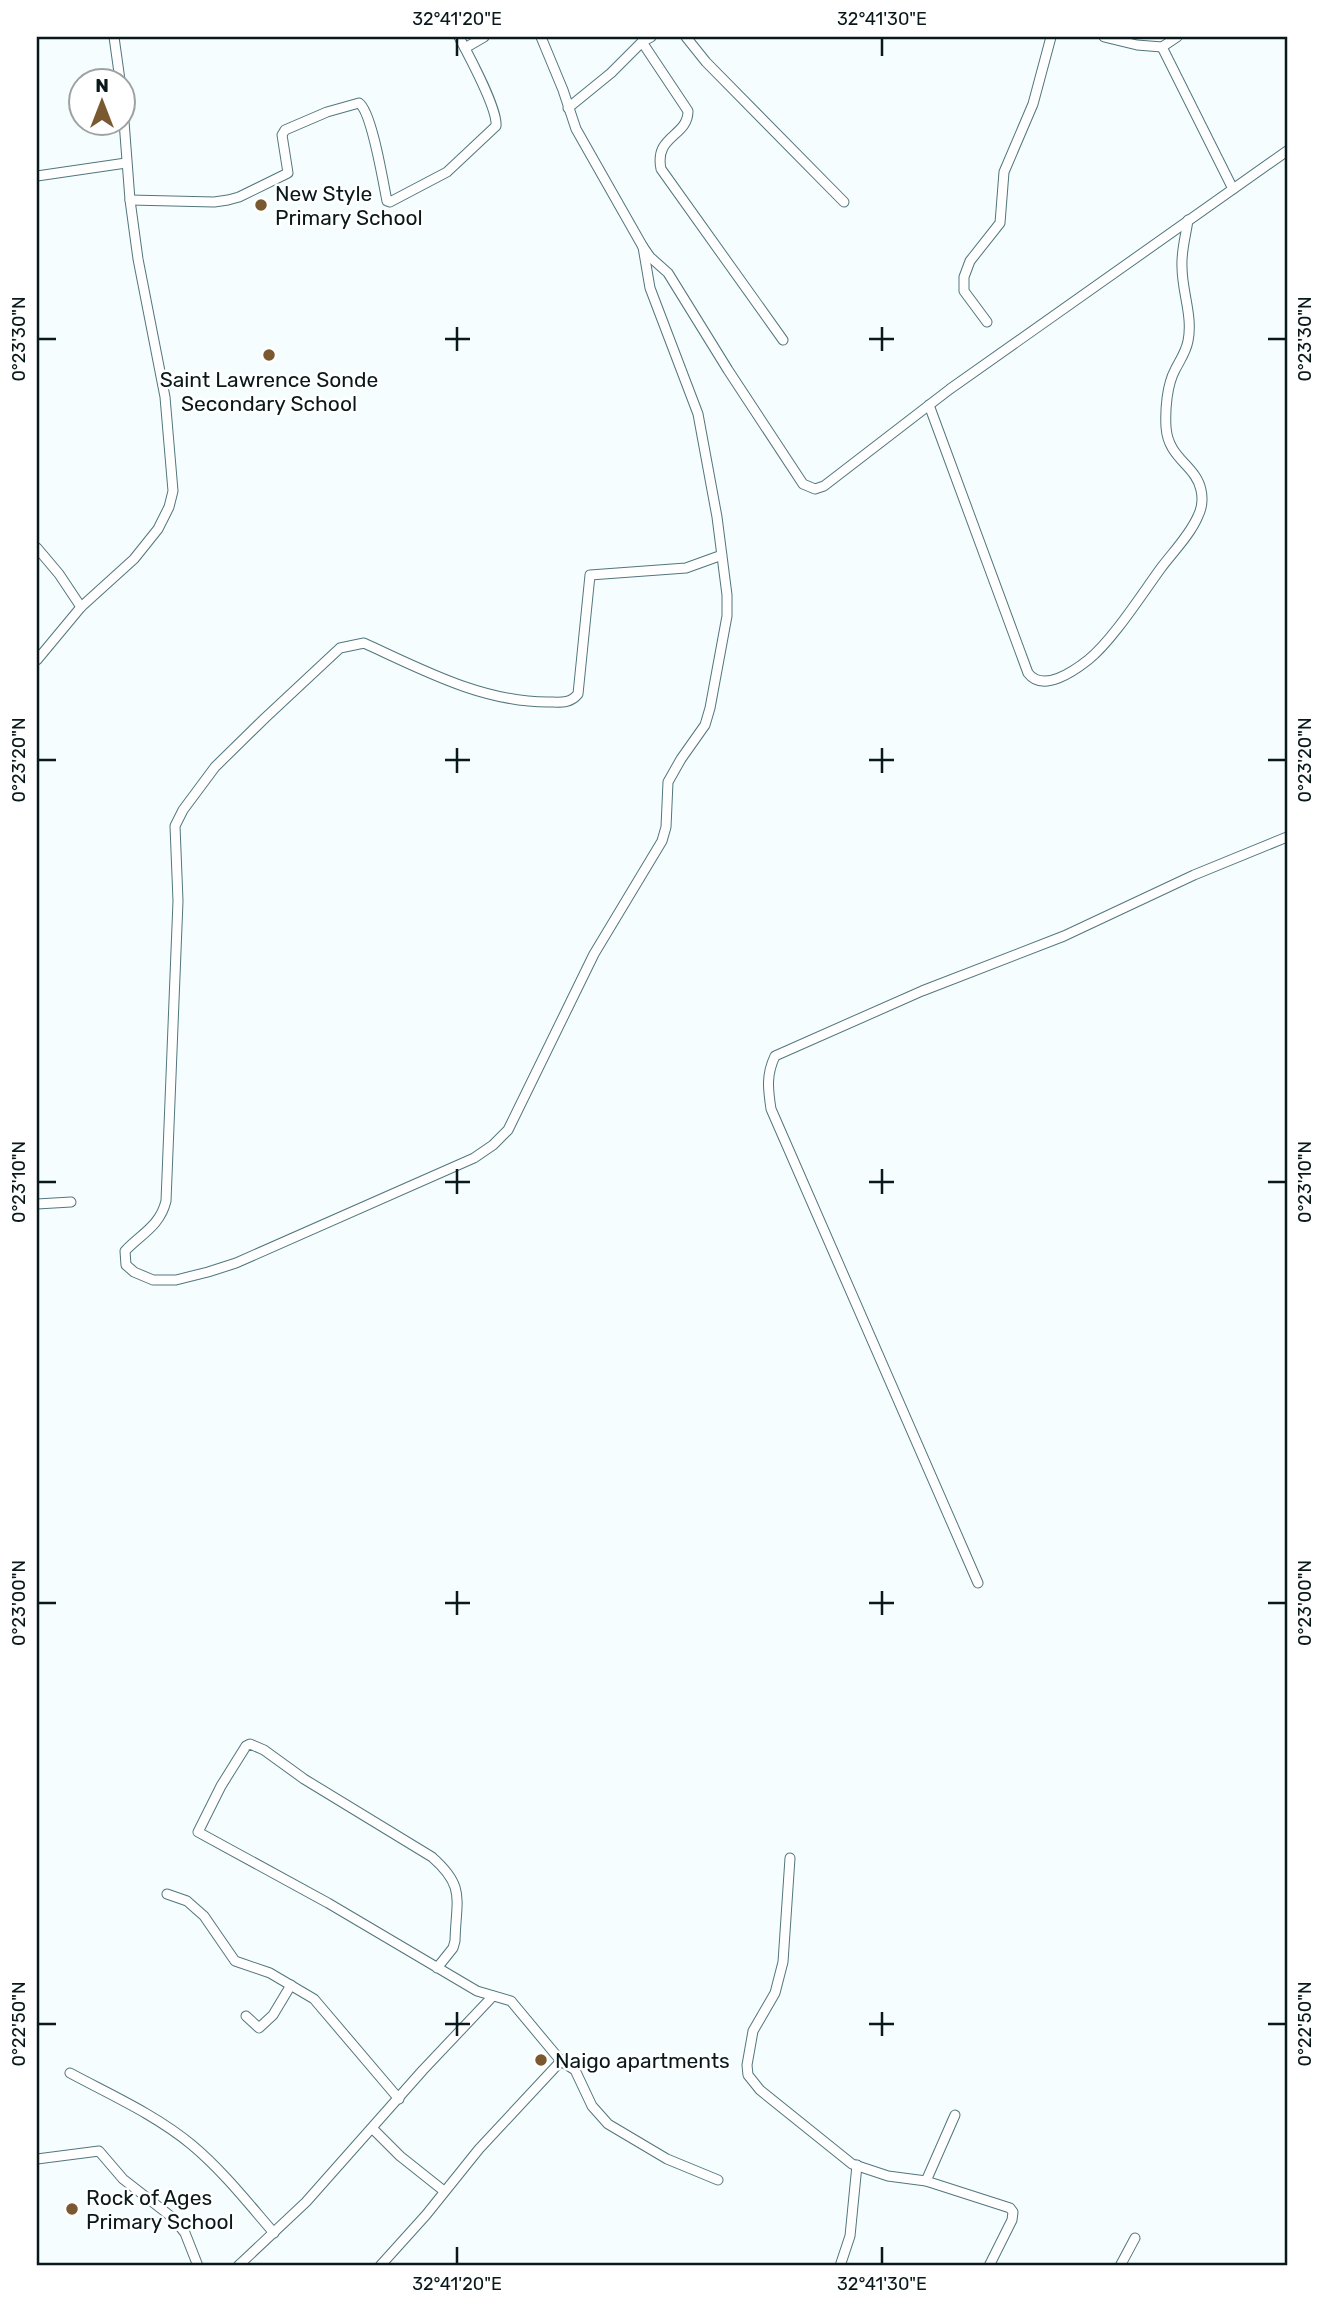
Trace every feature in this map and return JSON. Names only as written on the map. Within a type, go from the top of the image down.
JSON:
[{"type":"street","points":[[114,37],[118,66]]},
{"type":"street","points":[[130,200],[214,202],[239,197],[289,173],[282,135],[285,130],[327,112],[359,103],[364,107],[387,201],[390,202],[447,172],[495,129],[497,121],[459,37]]},
{"type":"street","points":[[465,48],[484,37]]},
{"type":"street","points":[[541,37],[576,129],[643,247],[668,273],[728,370],[803,484],[809,488],[824,486],[929,405],[1287,151]]},
{"type":"street","points":[[568,108],[651,37]]},
{"type":"street","points":[[686,37],[706,62],[844,202]]},
{"type":"street","points":[[987,322],[964,291],[964,277],[970,261],[1000,223],[1004,172],[1033,104],[1051,37]]},
{"type":"street","points":[[1104,37],[1137,45],[1162,47],[1177,37]]},
{"type":"street","points":[[642,42],[688,111],[687,121],[663,145],[659,156],[661,169],[783,340]]},
{"type":"street","points":[[1162,47],[1233,189]]},
{"type":"street","points":[[37,660],[82,607],[134,559],[158,529],[169,507],[173,491],[165,397],[138,259],[124,136]]},
{"type":"street","points":[[37,176],[126,163]]},
{"type":"street","points":[[929,405],[1028,673],[1041,682],[1053,680],[1078,668],[1094,655],[1117,627],[1191,529],[1202,504],[1201,488],[1195,475],[1174,453],[1168,440],[1166,425],[1170,384],[1188,342],[1190,322],[1182,268],[1188,220]]},
{"type":"street","points":[[643,247],[650,288],[698,414],[722,555],[727,595],[727,616],[710,708],[705,725],[668,782],[666,827],[662,841],[594,954],[508,1130],[493,1145],[474,1158],[236,1263],[176,1280],[153,1280],[134,1272],[126,1265],[125,1251],[156,1225],[166,1202],[177,901],[175,826],[183,810],[215,767],[340,648],[364,642],[486,695],[534,702],[566,702],[578,694],[590,575],[687,568],[722,555]]},
{"type":"street","points":[[37,548],[82,607]]},
{"type":"street","points":[[978,1583],[771,1109],[768,1071],[775,1056],[922,990],[1064,936],[1194,875],[1287,837]]},
{"type":"street","points":[[37,1204],[71,1202]]},
{"type":"street","points":[[437,1968],[453,1948],[455,1941],[456,1885],[449,1873],[432,1857],[304,1779],[264,1750],[250,1744],[246,1746],[221,1786],[198,1832],[328,1903],[437,1968],[478,1991],[511,2001],[561,2061],[575,2070],[592,2106],[608,2124],[667,2159],[718,2180]]},
{"type":"street","points":[[790,1858],[783,1962],[775,1993],[753,2031],[748,2074],[760,2090],[832,2149],[857,2165],[888,2176],[926,2181],[1010,2208],[1013,2212],[1012,2220],[989,2266]]},
{"type":"street","points":[[167,1894],[187,1902],[204,1916],[235,1961],[256,1966],[303,1991],[324,2009],[399,2099]]},
{"type":"street","points":[[246,2015],[259,2028],[273,2015],[291,1985]]},
{"type":"street","points":[[238,2266],[274,2233],[373,2129],[493,1996]]},
{"type":"street","points":[[380,2266],[426,2215],[479,2149],[561,2061]]},
{"type":"street","points":[[70,2073],[159,2122],[190,2144],[216,2166],[274,2233]]},
{"type":"street","points":[[926,2181],[955,2115]]},
{"type":"street","points":[[373,2129],[400,2156],[444,2190]]},
{"type":"street","points":[[37,2160],[99,2151],[123,2179],[173,2218],[185,2232],[198,2266]]},
{"type":"street","points":[[840,2266],[850,2236],[857,2165]]},
{"type":"street","points":[[1120,2266],[1135,2238]]},
{"type":"place","name":"New Style Primary School","points":[[261,205]]},
{"type":"place","name":"Saint Lawrence Sonde Secondary School","points":[[269,355]]},
{"type":"place","name":"Naigo apartments","points":[[541,2060]]},
{"type":"place","name":"Rock of Ages Primary School","points":[[72,2209]]}]
